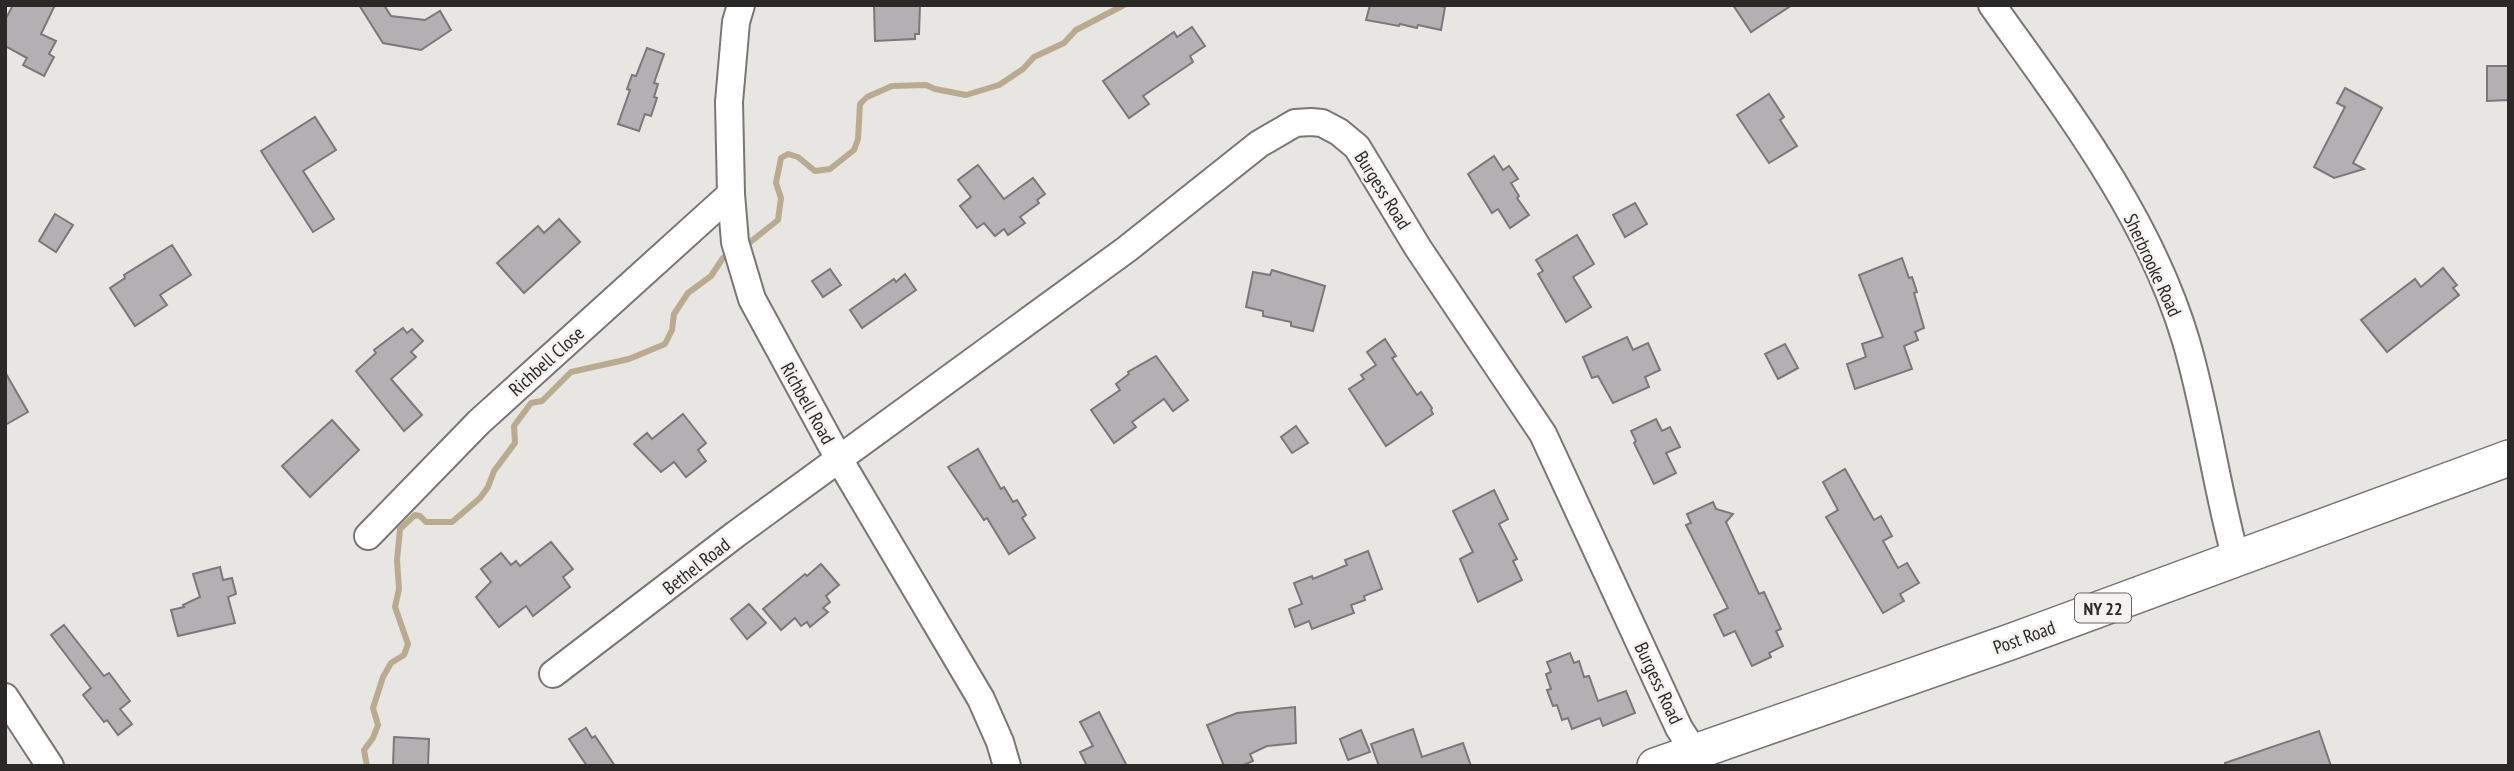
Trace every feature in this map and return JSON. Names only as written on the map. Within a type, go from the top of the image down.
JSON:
[{"type":"main road","name":"Post Road","points":[[1655,766],[1997,646],[2509,457]]},
{"type":"street","name":"Richbell Road","points":[[741,5],[736,22],[729,102],[731,194],[738,254],[752,299],[839,459],[981,699],[1000,742],[1007,766]]},
{"type":"street","name":"Sherbrooke Road","points":[[1992,5],[2093,150],[2160,271],[2186,340],[2236,559]]},
{"type":"street","name":"Burgess Road","points":[[839,459],[1127,250],[1259,144],[1295,123],[1322,123],[1339,132],[1357,147],[1418,248],[1543,433],[1679,728],[1695,752]]},
{"type":"street","name":"Richbell Close","points":[[368,536],[479,422],[731,194]]},
{"type":"street","name":"Bethel Road","points":[[553,674],[839,459]]},
{"type":"street","points":[[5,697],[50,766]]},
{"type":"building","points":[[13,5],[55,5],[41,34],[56,41],[49,54],[54,57],[44,76],[23,65],[27,58],[5,46],[5,20]]},
{"type":"building","points":[[359,5],[384,5],[391,16],[425,20],[440,11],[451,30],[421,50],[383,43]]},
{"type":"building","points":[[874,5],[920,5],[919,34],[915,34],[915,39],[875,41]]},
{"type":"building","points":[[1370,5],[1445,7],[1441,30],[1366,20]]},
{"type":"building","points":[[1733,5],[1792,5],[1751,32]]},
{"type":"building","points":[[1192,27],[1205,46],[1190,56],[1193,62],[1143,96],[1149,104],[1129,118],[1103,81],[1174,32],[1177,37]]},
{"type":"building","points":[[647,48],[664,54],[654,83],[658,84],[654,97],[657,98],[651,116],[645,114],[639,131],[618,124],[630,90],[627,89],[632,75],[636,76]]},
{"type":"building","points":[[2487,66],[2509,66],[2509,100],[2487,101]]},
{"type":"building","points":[[2345,88],[2382,108],[2353,163],[2364,169],[2334,178],[2314,167],[2345,107],[2337,103]]},
{"type":"building","points":[[1769,94],[1784,117],[1780,120],[1797,146],[1769,163],[1737,115]]},
{"type":"building","points":[[315,117],[336,150],[303,171],[334,219],[313,232],[261,151]]},
{"type":"building","points":[[1494,156],[1503,170],[1509,166],[1518,179],[1511,183],[1519,196],[1517,198],[1529,215],[1510,228],[1498,209],[1492,213],[1468,174]]},
{"type":"building","points":[[978,165],[1004,199],[1033,178],[1045,194],[1037,200],[1039,203],[1020,217],[1025,223],[1008,235],[1004,229],[995,236],[984,223],[977,228],[960,206],[971,197],[958,180]]},
{"type":"building","points":[[1635,203],[1647,224],[1625,237],[1613,215]]},
{"type":"building","points":[[55,214],[73,225],[56,252],[39,241]]},
{"type":"building","points":[[559,219],[580,242],[524,293],[497,263],[538,226],[544,233]]},
{"type":"building","points":[[1577,235],[1594,264],[1573,277],[1591,307],[1566,322],[1538,274],[1543,271],[1536,260]]},
{"type":"building","points":[[172,245],[191,275],[160,295],[167,305],[135,326],[110,288],[125,278],[124,275]]},
{"type":"building","points":[[1902,258],[1917,292],[1914,293],[1924,328],[1915,332],[1918,340],[1904,346],[1912,369],[1855,389],[1847,364],[1866,357],[1862,344],[1883,337],[1859,275]]},
{"type":"building","points":[[2443,268],[2457,285],[2453,288],[2459,295],[2387,352],[2361,320],[2415,279],[2421,287]]},
{"type":"building","points":[[830,269],[841,285],[823,297],[812,281]]},
{"type":"building","points":[[1272,270],[1325,286],[1313,331],[1291,326],[1291,322],[1263,316],[1263,311],[1246,307],[1253,272],[1270,275]]},
{"type":"building","points":[[905,274],[916,290],[862,328],[850,310]]},
{"type":"building","points":[[403,328],[407,333],[412,329],[423,341],[411,352],[416,357],[391,379],[422,415],[404,431],[356,371],[376,353],[374,350]]},
{"type":"building","points":[[1627,337],[1633,350],[1648,343],[1660,370],[1645,377],[1649,387],[1613,403],[1598,376],[1592,378],[1583,357]]},
{"type":"building","points":[[1385,339],[1396,356],[1392,358],[1417,395],[1421,392],[1433,414],[1386,446],[1349,389],[1364,379],[1361,375],[1376,365],[1367,352]]},
{"type":"building","points":[[1785,344],[1798,368],[1778,379],[1765,354]]},
{"type":"building","points":[[1156,356],[1188,400],[1173,411],[1164,399],[1132,422],[1136,427],[1114,443],[1091,410],[1120,390],[1116,384],[1129,374],[1128,372]]},
{"type":"building","points":[[5,372],[28,412],[5,425]]},
{"type":"building","points":[[683,414],[706,443],[698,450],[706,461],[686,477],[674,462],[661,472],[634,444],[647,433],[652,439]]},
{"type":"building","points":[[1656,419],[1662,431],[1670,427],[1680,447],[1666,453],[1676,473],[1654,484],[1631,431]]},
{"type":"building","points":[[332,420],[359,450],[310,497],[282,466]]},
{"type":"building","points":[[1296,426],[1308,443],[1292,453],[1281,437]]},
{"type":"building","points":[[978,449],[1001,489],[1004,487],[1013,502],[1017,500],[1026,515],[1022,518],[1035,538],[1009,554],[987,518],[984,520],[948,467]]},
{"type":"building","points":[[1845,469],[1874,520],[1881,516],[1892,536],[1883,541],[1898,568],[1907,563],[1919,583],[1900,594],[1904,601],[1883,613],[1826,517],[1838,510],[1823,482]]},
{"type":"building","points":[[1494,490],[1508,519],[1499,524],[1517,559],[1513,561],[1522,580],[1478,602],[1460,559],[1473,552],[1453,511]]},
{"type":"building","points":[[1713,502],[1716,509],[1733,514],[1726,522],[1759,594],[1764,592],[1781,629],[1776,631],[1783,646],[1769,653],[1771,657],[1752,666],[1735,631],[1724,636],[1714,615],[1728,608],[1686,525],[1691,523],[1687,514]]},
{"type":"building","points":[[551,542],[573,569],[563,577],[570,587],[533,616],[526,606],[499,627],[476,597],[491,582],[481,569],[501,553],[511,565],[516,561],[520,566]]},
{"type":"building","points":[[1368,551],[1382,589],[1351,605],[1354,613],[1312,629],[1309,621],[1295,627],[1289,609],[1302,604],[1294,583],[1312,576],[1313,579],[1347,565],[1345,560]]},
{"type":"building","points":[[821,564],[839,585],[826,596],[830,602],[823,608],[828,612],[810,627],[807,622],[801,626],[795,618],[781,630],[763,609]]},
{"type":"building","points":[[220,567],[223,580],[232,578],[236,594],[228,597],[235,623],[178,636],[171,610],[184,607],[183,605],[200,597],[193,574]]},
{"type":"building","points":[[749,604],[766,623],[747,639],[731,619]]},
{"type":"building","points":[[64,625],[104,676],[109,673],[130,701],[120,709],[132,724],[118,735],[83,695],[91,688],[51,635]]},
{"type":"building","points":[[1570,653],[1574,663],[1579,661],[1584,677],[1589,676],[1598,701],[1626,691],[1635,713],[1603,726],[1600,718],[1572,729],[1568,718],[1562,720],[1557,705],[1553,706],[1547,690],[1551,689],[1546,674],[1551,672],[1547,662]]},
{"type":"building","points":[[1295,707],[1296,743],[1267,746],[1250,754],[1253,761],[1241,766],[1224,766],[1207,725],[1237,713]]},
{"type":"building","points":[[1099,712],[1127,766],[1087,766],[1080,752],[1093,746],[1080,722]]},
{"type":"building","points":[[586,728],[592,738],[595,736],[615,766],[587,766],[569,739]]},
{"type":"building","points":[[1413,729],[1422,757],[1463,743],[1471,766],[1379,766],[1371,744]]},
{"type":"building","points":[[1361,730],[1370,752],[1348,760],[1340,739]]},
{"type":"building","points":[[2319,731],[2331,766],[2225,766],[2225,763]]},
{"type":"building","points":[[394,737],[429,739],[428,766],[393,766]]},
{"type":"waterway","points":[[744,247],[778,220],[781,198],[776,183],[781,158],[788,154],[798,157],[815,171],[830,169],[854,150],[858,139],[860,104],[867,97],[892,86],[926,85],[966,95],[999,85],[1023,69],[1034,57],[1064,43],[1076,30],[1124,5]]},
{"type":"waterway","points":[[367,766],[364,750],[378,725],[373,708],[383,677],[391,663],[404,655],[408,644],[395,607],[399,589],[397,560],[400,529],[415,515],[426,522],[452,522],[480,498],[488,487],[494,471],[515,443],[514,426],[531,403],[542,401],[571,372],[629,359],[665,344],[672,330],[674,314],[688,293],[711,276],[723,258],[731,254]]}]
